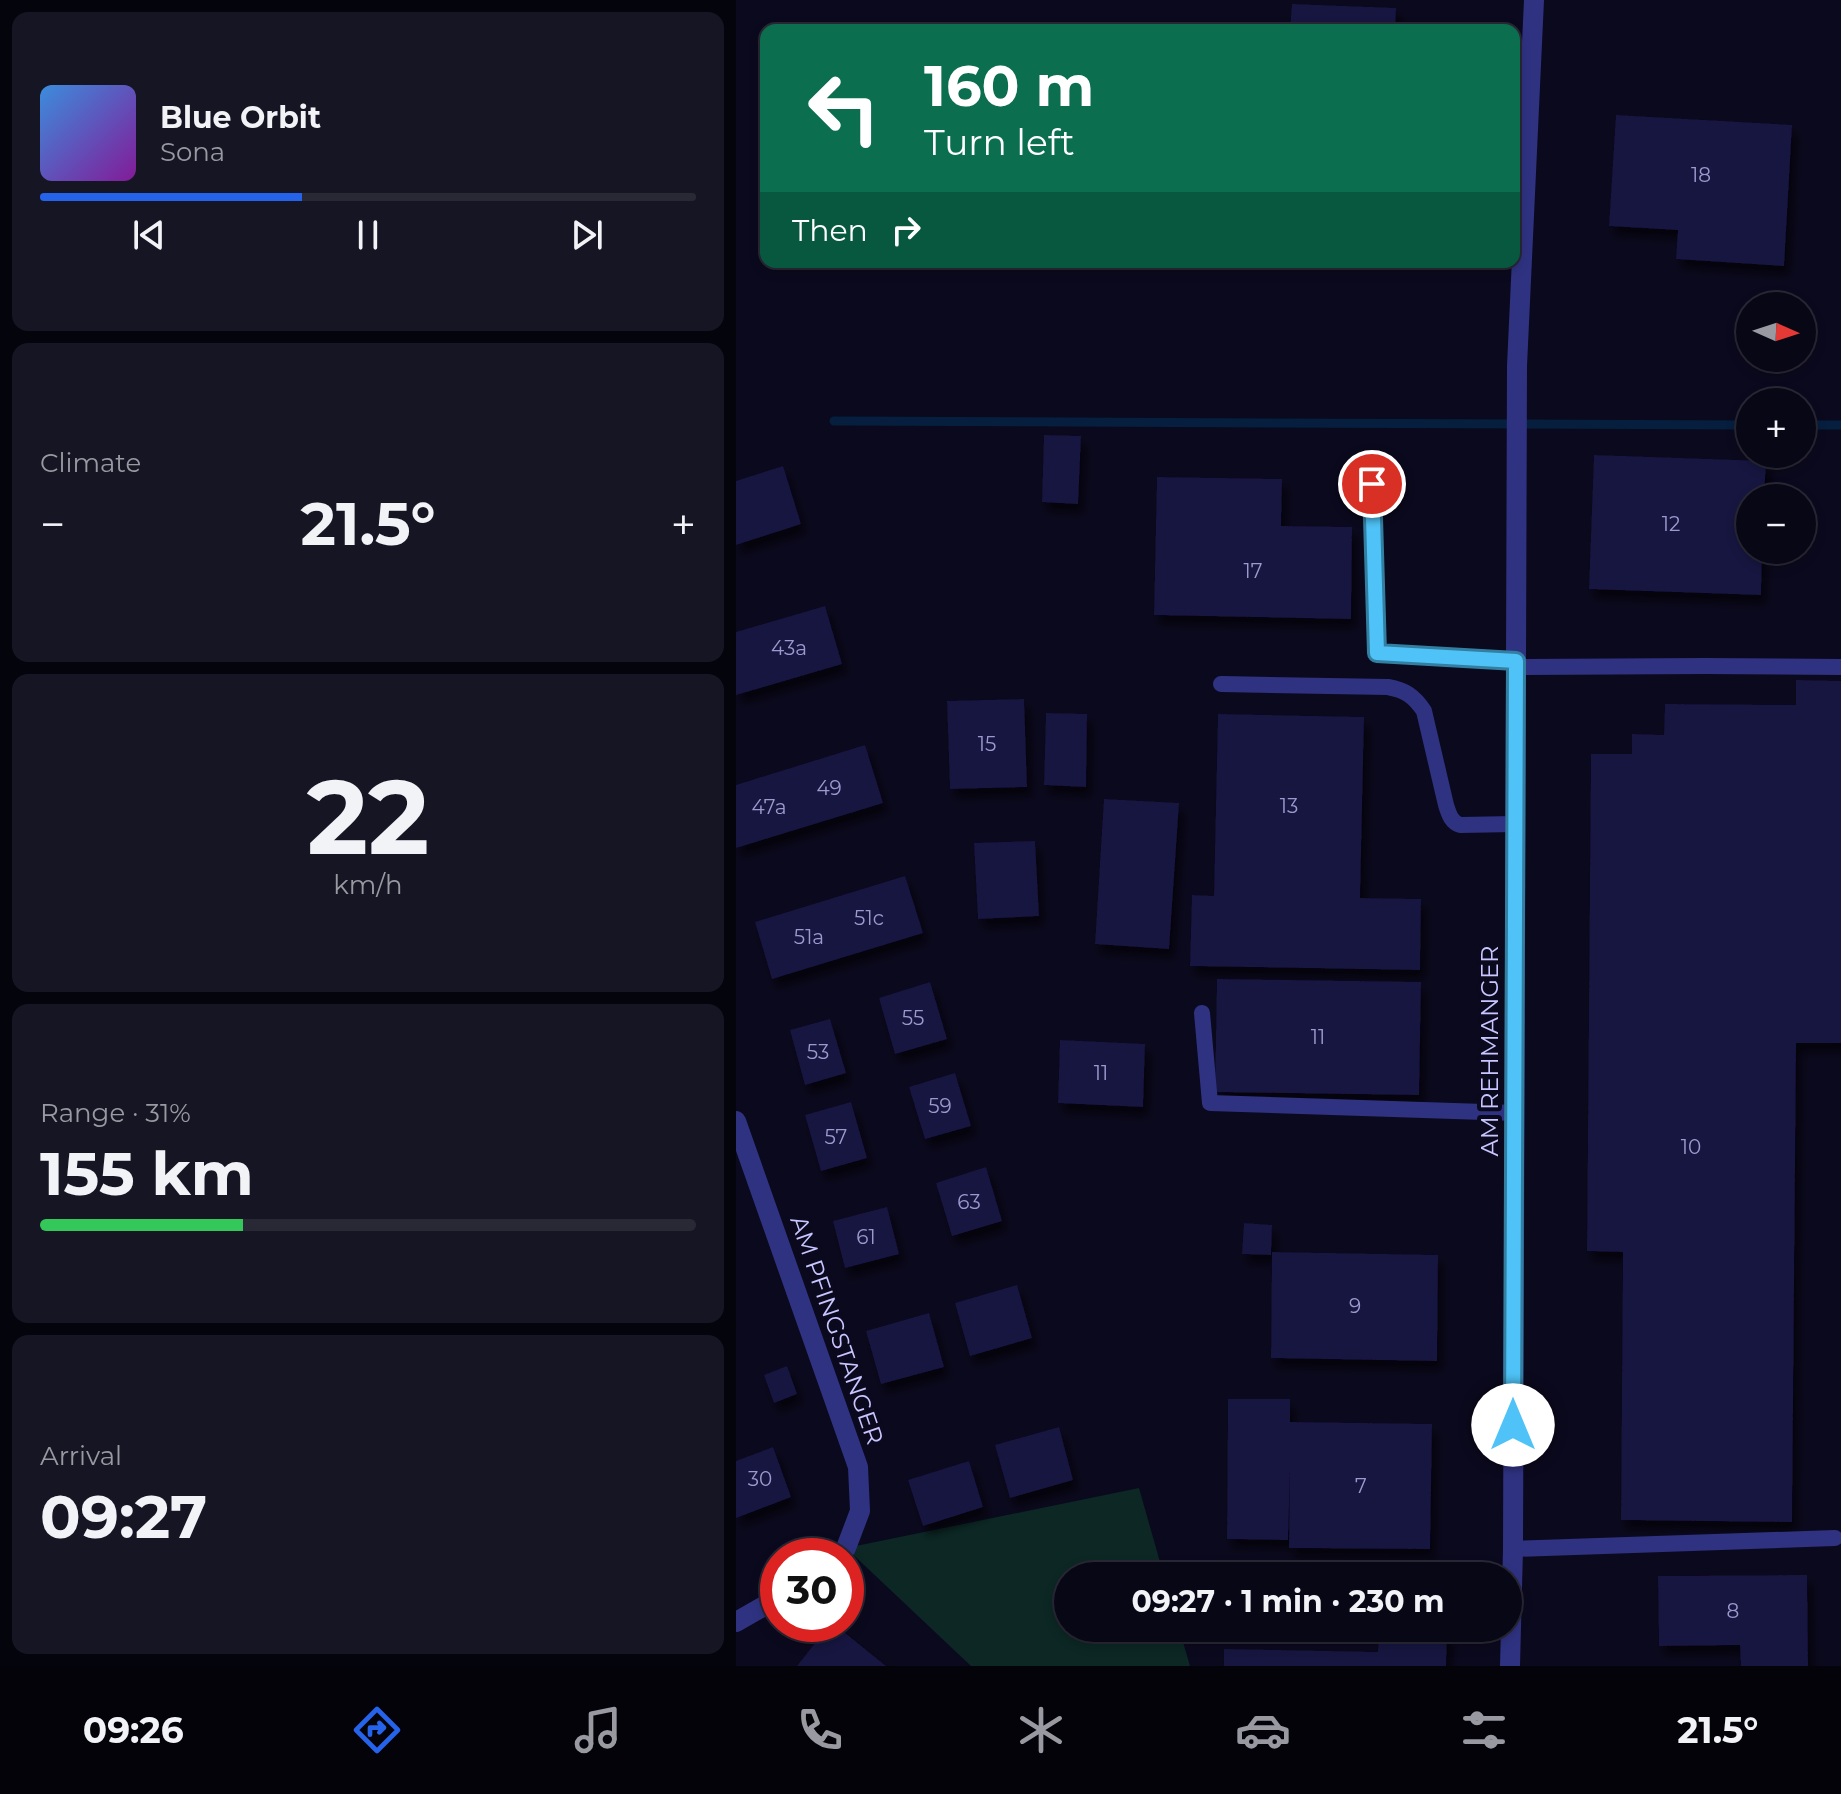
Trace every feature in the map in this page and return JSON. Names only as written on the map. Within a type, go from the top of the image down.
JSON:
[{"type":"street","name":"AM REHMANGER","points":[[1510,1666],[1517,366],[1534,0]]},
{"type":"street","name":"AM PFINGSTANGER","points":[[736,1121],[858,1467],[860,1511],[850,1538]]},
{"type":"street","points":[[736,1622],[760,1608]]},
{"type":"lane","points":[[1372,484],[1377,653],[1516,664],[1841,667]]},
{"type":"lane","points":[[1221,684],[1400,689],[1417,701],[1424,711],[1450,817],[1460,825],[1515,824]]},
{"type":"lane","points":[[1202,1013],[1210,1103],[1515,1113]]},
{"type":"lane","points":[[1513,1549],[1835,1538]]},
{"type":"green space","points":[[1139,1488],[1160,1562],[1054,1562],[1054,1642],[1183,1642],[1190,1666],[971,1666],[864,1565],[864,1544]]},
{"type":"building","points":[[1292,4],[1396,8],[1395,24],[1290,24]]},
{"type":"building","points":[[1616,115],[1792,125],[1784,266],[1676,259],[1678,230],[1609,226]]},
{"type":"building","points":[[1044,435],[1081,436],[1078,504],[1042,502]]},
{"type":"building","points":[[1594,455],[1736,460],[1736,468],[1766,468],[1765,484],[1736,484],[1736,564],[1762,564],[1761,595],[1589,589]]},
{"type":"building","points":[[783,466],[801,524],[736,545],[736,481]]},
{"type":"building","points":[[1157,477],[1282,479],[1281,526],[1352,527],[1351,619],[1154,615]]},
{"type":"building","points":[[825,606],[842,664],[736,695],[736,632]]},
{"type":"building","points":[[1796,680],[1841,681],[1841,1043],[1796,1043],[1792,1522],[1621,1520],[1623,1252],[1587,1251],[1591,754],[1632,754],[1632,734],[1664,735],[1665,704],[1796,705]]},
{"type":"building","points":[[1024,699],[1027,787],[950,789],[947,701]]},
{"type":"building","points":[[1046,713],[1087,714],[1086,787],[1044,785]]},
{"type":"building","points":[[1218,714],[1364,717],[1360,898],[1421,899],[1420,970],[1190,966],[1192,895],[1214,896]]},
{"type":"building","points":[[865,745],[883,803],[736,848],[736,785]]},
{"type":"building","points":[[1104,799],[1179,803],[1169,949],[1095,944]]},
{"type":"building","points":[[1035,841],[1039,916],[978,919],[974,843]]},
{"type":"building","points":[[905,876],[923,933],[772,979],[755,922]]},
{"type":"building","points":[[1217,979],[1421,982],[1419,1095],[1215,1092]]},
{"type":"building","points":[[930,982],[947,1039],[895,1054],[879,998]]},
{"type":"building","points":[[830,1019],[846,1073],[805,1085],[790,1030]]},
{"type":"building","points":[[1060,1040],[1145,1044],[1143,1107],[1058,1103]]},
{"type":"building","points":[[955,1073],[971,1126],[925,1139],[909,1087]]},
{"type":"building","points":[[851,1102],[867,1158],[821,1171],[805,1115]]},
{"type":"building","points":[[986,1167],[1002,1221],[952,1236],[936,1183]]},
{"type":"building","points":[[887,1207],[899,1254],[845,1268],[833,1221]]},
{"type":"building","points":[[1244,1223],[1272,1225],[1271,1255],[1242,1254]]},
{"type":"building","points":[[1272,1252],[1438,1255],[1437,1361],[1271,1358]]},
{"type":"building","points":[[1017,1285],[1032,1338],[970,1356],[955,1303]]},
{"type":"building","points":[[929,1313],[944,1367],[881,1384],[866,1331]]},
{"type":"building","points":[[787,1366],[797,1394],[774,1403],[764,1375]]},
{"type":"building","points":[[1228,1399],[1290,1399],[1290,1422],[1432,1424],[1430,1549],[1289,1548],[1290,1467],[1288,1540],[1227,1539]]},
{"type":"building","points":[[1059,1427],[1073,1480],[1010,1498],[995,1445]]},
{"type":"building","points":[[773,1447],[791,1497],[736,1518],[736,1461]]},
{"type":"building","points":[[969,1461],[983,1507],[923,1526],[908,1480]]},
{"type":"building","points":[[1807,1575],[1808,1666],[1741,1666],[1740,1645],[1659,1646],[1658,1576]]},
{"type":"building","points":[[816,1642],[856,1642],[886,1666],[797,1666]]},
{"type":"building","points":[[1378,1642],[1447,1642],[1446,1666],[1224,1666],[1224,1649],[1378,1652]]},
{"type":"waterway","points":[[834,421],[1736,425]]},
{"type":"waterway","points":[[1816,425],[1841,425]]},
{"type":"route","points":[[1372,484],[1377,653],[1516,661],[1513,1425]]}]
